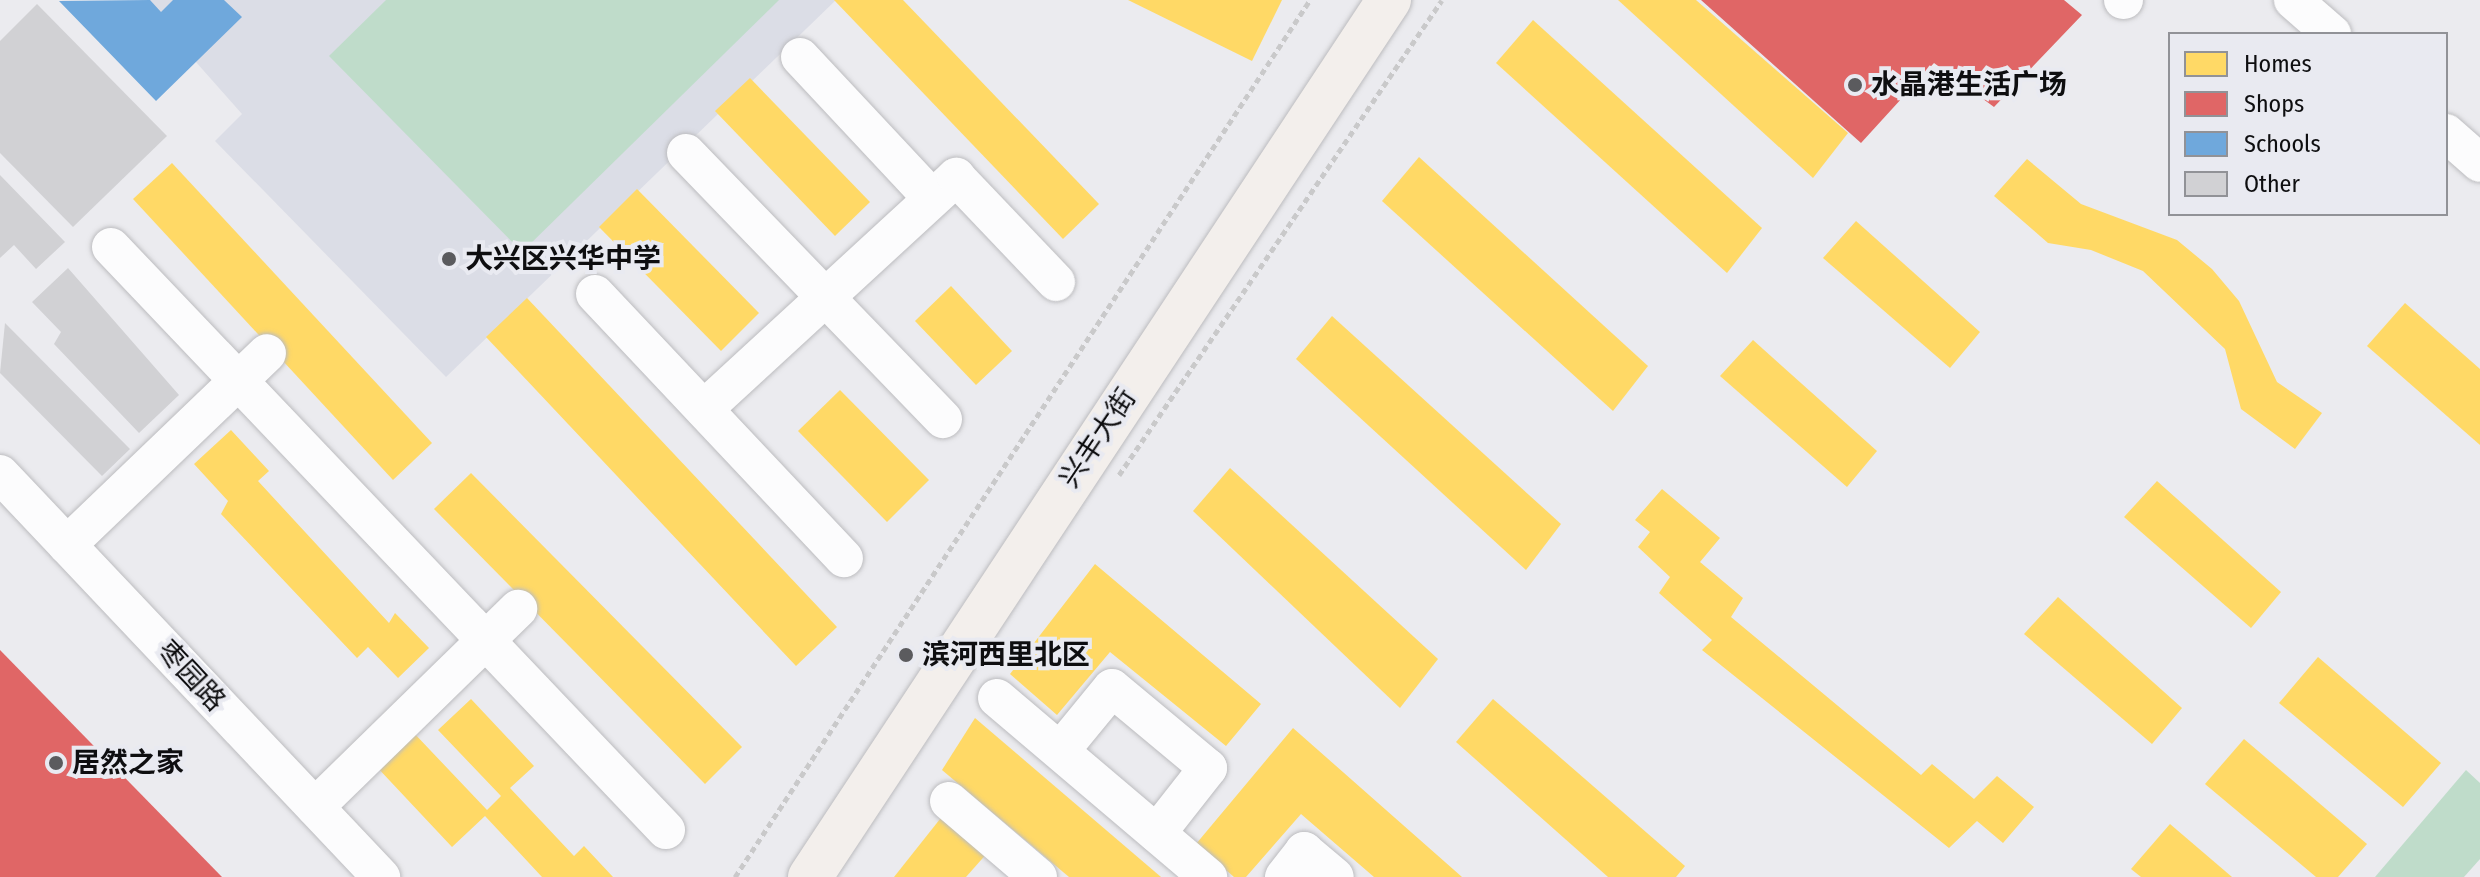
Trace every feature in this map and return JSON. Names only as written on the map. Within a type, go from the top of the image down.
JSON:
[{"type":"main road","name":"兴丰大街","points":[[778,877],[1355,0]]},
{"type":"main road","name":"兴丰大街","points":[[810,877],[1389,0]]},
{"type":"street","points":[[2293,0],[2330,32]]},
{"type":"street","points":[[800,57],[932,198]]},
{"type":"street","points":[[2448,135],[2480,163]]},
{"type":"street","points":[[686,153],[943,419]]},
{"type":"street","points":[[704,409],[956,177],[1056,282]]},
{"type":"street","points":[[111,247],[666,830]]},
{"type":"street","points":[[595,294],[844,558]]},
{"type":"street","points":[[67,545],[267,353]]},
{"type":"street","name":"枣园路","points":[[0,474],[381,877]]},
{"type":"street","points":[[315,807],[518,609]]},
{"type":"street","points":[[1061,750],[1112,688],[1208,768],[1157,833]]},
{"type":"street","points":[[997,698],[1204,875]]},
{"type":"street","points":[[949,801],[1038,877]]},
{"type":"street","points":[[1284,877],[1304,851],[1335,877]]},
{"type":"path","points":[[735,877],[1310,0]]},
{"type":"path","points":[[1110,486],[1442,0]]},
{"type":"shaded area","name":"大兴区兴华中学","points":[[141,0],[836,0],[446,377],[215,141],[242,114]]},
{"type":"green space","points":[[386,0],[779,0],[522,252],[329,56]]},
{"type":"green space","points":[[2466,770],[2480,783],[2480,859],[2464,877],[2375,877]]},
{"type":"building: Homes","points":[[834,0],[903,0],[1099,204],[1063,239]]},
{"type":"building: Homes","points":[[1128,0],[1282,0],[1252,61]]},
{"type":"building: Homes","points":[[1618,0],[1696,0],[1848,133],[1813,178]]},
{"type":"building: Homes","points":[[1533,20],[1762,228],[1727,273],[1496,63]]},
{"type":"building: Homes","points":[[750,78],[870,202],[835,236],[715,111]]},
{"type":"building: Homes","points":[[1419,157],[1648,366],[1613,411],[1382,201]]},
{"type":"building: Homes","points":[[2027,159],[2081,204],[2177,240],[2212,269],[2239,301],[2277,382],[2322,413],[2295,449],[2241,409],[2225,349],[2143,271],[2091,250],[2048,243],[1994,196]]},
{"type":"building: Homes","points":[[172,163],[432,443],[393,480],[133,199]]},
{"type":"building: Homes","points":[[637,189],[759,313],[721,351],[599,227]]},
{"type":"building: Homes","points":[[1856,221],[1980,332],[1950,368],[1823,258]]},
{"type":"building: Homes","points":[[951,286],[1012,351],[976,385],[915,321]]},
{"type":"building: Homes","points":[[527,298],[837,627],[796,666],[486,337]]},
{"type":"building: Homes","points":[[2405,303],[2480,369],[2480,445],[2367,346]]},
{"type":"building: Homes","points":[[1332,316],[1561,524],[1526,570],[1296,359]]},
{"type":"building: Homes","points":[[1753,340],[1877,451],[1847,487],[1720,376]]},
{"type":"building: Homes","points":[[840,390],[929,480],[887,522],[798,431]]},
{"type":"building: Homes","points":[[231,430],[269,471],[258,481],[389,623],[395,613],[429,648],[398,678],[368,647],[357,658],[221,514],[228,501],[194,464]]},
{"type":"building: Homes","points":[[1230,468],[1438,659],[1400,708],[1193,511]]},
{"type":"building: Homes","points":[[471,473],[742,747],[705,784],[434,509]]},
{"type":"building: Homes","points":[[2157,481],[2281,592],[2251,628],[2124,517]]},
{"type":"building: Homes","points":[[1662,489],[1720,538],[1700,562],[1743,598],[1731,617],[1921,775],[1932,764],[1974,799],[1997,776],[2034,807],[2003,843],[1977,821],[1949,848],[1702,650],[1712,640],[1659,593],[1670,577],[1638,547],[1650,532],[1635,520]]},
{"type":"building: Homes","points":[[1095,564],[1261,704],[1226,746],[1110,652],[1057,715],[1010,674]]},
{"type":"building: Homes","points":[[2058,597],[2182,708],[2152,744],[2024,634]]},
{"type":"building: Homes","points":[[2318,657],[2441,763],[2403,807],[2279,703]]},
{"type":"building: Homes","points":[[471,699],[534,766],[510,788],[574,856],[584,846],[613,877],[542,877],[485,816],[452,847],[375,765],[412,731],[487,810],[501,796],[438,730]]},
{"type":"building: Homes","points":[[1493,699],[1685,866],[1676,877],[1608,877],[1456,742]]},
{"type":"building: Homes","points":[[975,718],[1161,877],[1069,877],[942,770]]},
{"type":"building: Homes","points":[[1293,728],[1462,877],[1374,877],[1301,814],[1246,877],[1234,877],[1196,844]]},
{"type":"building: Homes","points":[[2244,739],[2367,844],[2338,877],[2316,877],[2205,784]]},
{"type":"building: Homes","points":[[944,814],[989,851],[966,877],[894,877]]},
{"type":"building: Homes","points":[[2170,824],[2232,877],[2141,877],[2131,869]]},
{"type":"building: Shops","name":"水晶港生活广场","points":[[1701,0],[2064,0],[2082,15],[1994,107],[1934,63],[1861,143]]},
{"type":"building: Shops","name":"居然之家","points":[[0,650],[222,877],[0,877]]},
{"type":"building: Schools","points":[[150,0],[161,12],[173,0],[224,0],[242,17],[156,101],[59,1]]},
{"type":"building: Other","points":[[37,4],[167,136],[73,227],[0,153],[0,41]]},
{"type":"building: Other","points":[[0,175],[65,242],[36,269],[14,245],[0,258]]},
{"type":"building: Other","points":[[68,268],[179,395],[139,433],[54,344],[61,332],[32,302]]},
{"type":"building: Other","points":[[5,323],[130,449],[102,476],[0,373]]},
{"type":"place","name":"水晶港生活广场","points":[[1855,85]]},
{"type":"place","name":"大兴区兴华中学","points":[[449,259]]},
{"type":"place","name":"滨河西里北区","points":[[906,655]]},
{"type":"place","name":"居然之家","points":[[56,763]]}]
